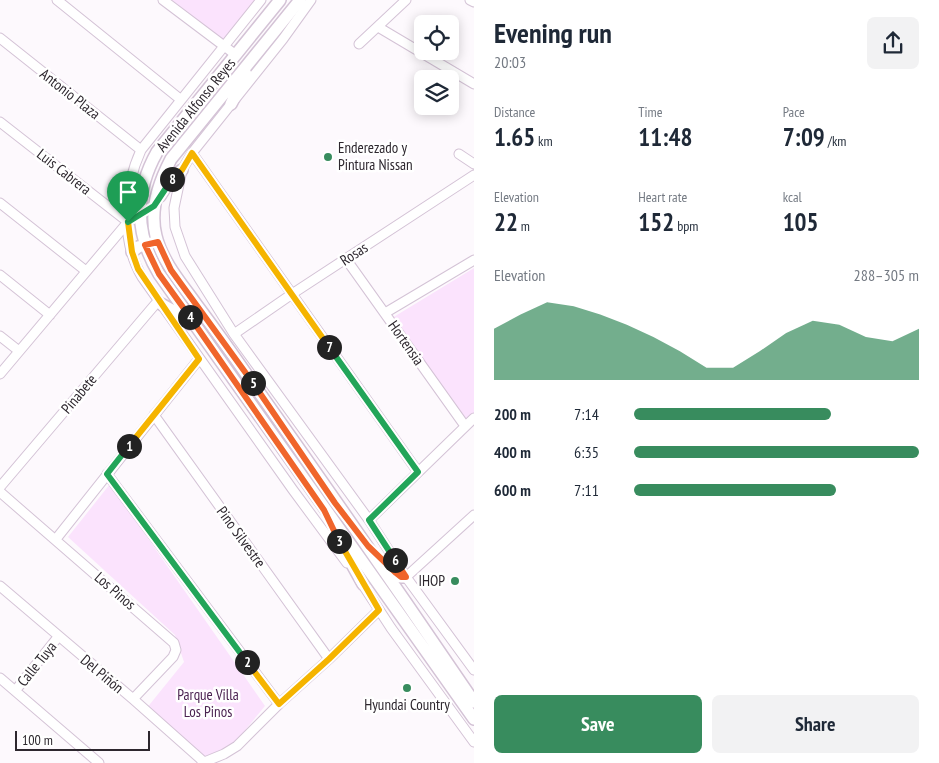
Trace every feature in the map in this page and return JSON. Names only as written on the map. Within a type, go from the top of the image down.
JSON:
[{"type":"main road","name":"Avenida Alfonso Reyes","points":[[280,0],[157,152],[150,164],[145,178],[140,214],[140,226],[145,245],[159,274],[324,510],[425,648],[474,719]]},
{"type":"main road","name":"Avenida Alfonso Reyes","points":[[300,0],[170,159],[161,180],[154,206],[154,224],[158,242],[171,270],[250,378],[335,503],[368,546],[474,702]]},
{"type":"main road","points":[[232,104],[254,58]]},
{"type":"main road","points":[[154,206],[170,180],[182,170]]},
{"type":"main road","points":[[132,252],[138,247],[158,242]]},
{"type":"main road","points":[[160,303],[199,330]]},
{"type":"main road","points":[[324,510],[363,584]]},
{"type":"main road","points":[[368,546],[396,573],[401,577],[406,577]]},
{"type":"street","points":[[57,0],[180,99]]},
{"type":"street","points":[[163,0],[236,55]]},
{"type":"street","points":[[261,0],[141,150],[136,160],[130,183],[128,202],[128,222],[132,252],[138,269],[199,359],[322,531],[363,584],[379,610],[474,742]]},
{"type":"street","points":[[311,0],[283,39],[192,153],[182,170],[174,208],[178,238],[188,261],[234,334],[369,520],[406,577],[474,670]]},
{"type":"street","points":[[359,44],[406,0]]},
{"type":"street","points":[[470,0],[474,2]]},
{"type":"street","points":[[378,27],[474,84]]},
{"type":"street","name":"Antonio Plaza","points":[[0,38],[141,150]]},
{"type":"street","name":"Luis Cabrera","points":[[0,122],[128,222]]},
{"type":"street","points":[[192,153],[418,472]]},
{"type":"street","points":[[459,154],[474,164]]},
{"type":"street","name":"Rosas","points":[[234,334],[474,175]]},
{"type":"street","points":[[0,203],[86,271]]},
{"type":"street","points":[[0,374],[128,222],[154,206]]},
{"type":"street","name":"Hortensia","points":[[346,260],[465,426]]},
{"type":"street","points":[[385,313],[474,260]]},
{"type":"street","points":[[0,275],[50,315]]},
{"type":"street","name":"Pinabete","points":[[0,488],[160,303]]},
{"type":"street","points":[[0,336],[19,351]]},
{"type":"street","points":[[56,539],[199,359]]},
{"type":"street","name":"Pino Silvestre","points":[[154,415],[329,659]]},
{"type":"street","points":[[369,520],[474,418]]},
{"type":"street","points":[[107,474],[279,704]]},
{"type":"street","name":"Los Pinos","points":[[0,492],[174,644],[176,650],[172,657],[133,699]]},
{"type":"street","points":[[406,577],[474,515]]},
{"type":"street","name":"Del Piñón","points":[[0,586],[133,699],[203,763]]},
{"type":"street","points":[[203,763],[237,746],[379,610]]},
{"type":"street","name":"Calle Tuya","points":[[15,691],[58,637]]},
{"type":"street","points":[[0,678],[99,763]]},
{"type":"green space","points":[[172,0],[259,0],[227,40],[219,38]]},
{"type":"green space","points":[[474,268],[474,415],[468,421],[392,318]]},
{"type":"green space","name":"Parque Villa Los Pinos","points":[[110,484],[265,706],[232,746],[201,758],[146,709],[184,662],[175,635],[68,537]]},
{"type":"place","name":"Enderezado y Pintura Nissan","points":[[328,157]]},
{"type":"place","name":"IHOP","points":[[455,581]]},
{"type":"place","name":"Hyundai Country","points":[[407,688]]},
{"type":"route","points":[[192,153],[418,472],[369,520],[406,577],[401,577],[368,546],[335,503],[250,378],[171,270],[158,242],[145,245],[159,274],[240,387],[324,510],[337,537],[379,610],[279,704],[107,474],[199,359],[138,269],[132,252],[128,222],[154,206],[167,184],[182,170],[192,153]]}]
